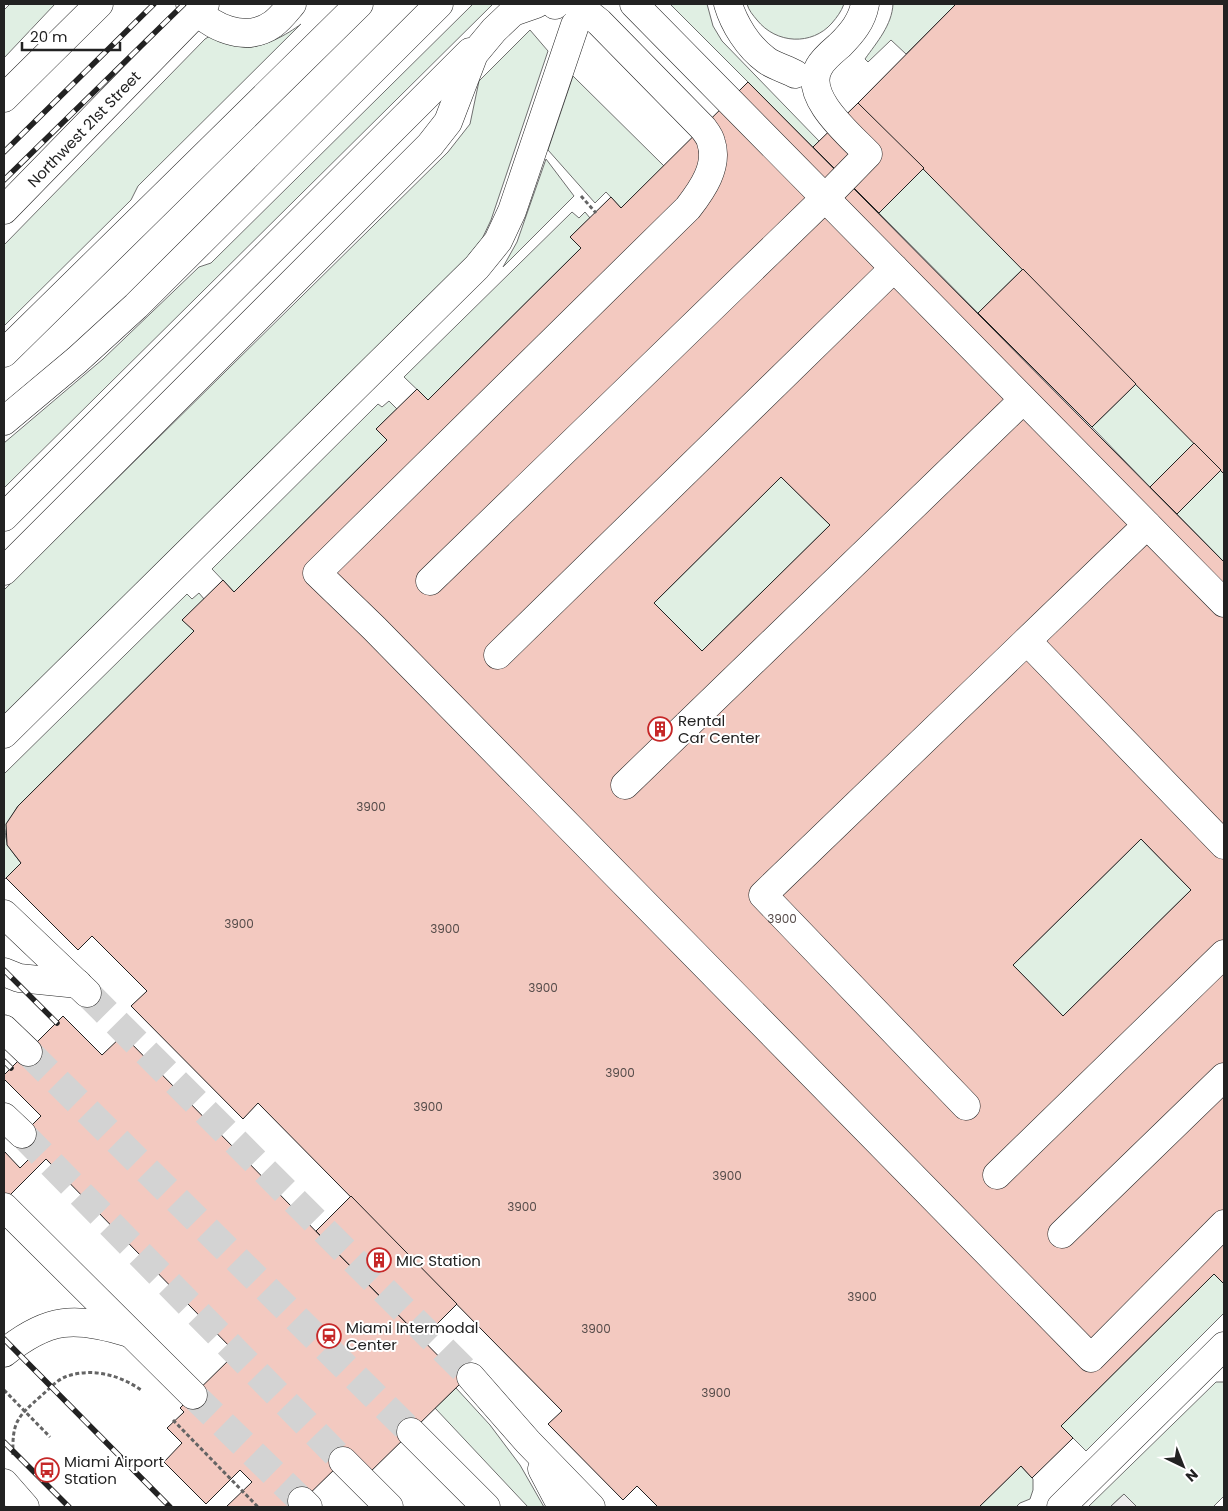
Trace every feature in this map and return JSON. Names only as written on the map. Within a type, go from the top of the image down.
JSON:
[{"type":"main road","points":[[4,98],[99,4]]},
{"type":"main road","points":[[198,7],[219,26],[242,34],[272,25],[292,4]]},
{"type":"main road","points":[[4,353],[359,4]]},
{"type":"main road","points":[[4,421],[77,360],[136,306],[439,4]]},
{"type":"main road","points":[[4,518],[517,6],[522,4]]},
{"type":"main road","points":[[634,4],[1224,603]]},
{"type":"main road","points":[[728,4],[733,22],[766,60],[795,74]]},
{"type":"main road","points":[[430,581],[868,154],[823,106],[815,83],[818,67],[852,34],[864,14],[865,4]]},
{"type":"main road","points":[[4,571],[430,146],[448,122],[474,54],[494,30],[513,12],[580,6],[599,22],[697,133],[711,141],[713,154],[711,169],[702,190],[688,208],[317,573],[374,628],[1091,1358],[1224,1224]]},
{"type":"main road","name":"Northwest 21st Street","points":[[4,210],[198,7]]},
{"type":"main road","points":[[4,734],[478,268],[498,241],[512,211],[557,7]]},
{"type":"main road","points":[[498,655],[894,268]]},
{"type":"main road","points":[[625,785],[1024,400]]},
{"type":"main road","points":[[966,1106],[763,894],[1147,525]]},
{"type":"main road","points":[[1027,640],[1224,846]]},
{"type":"main road","points":[[4,914],[82,989],[19,978],[4,972]]},
{"type":"main road","points":[[997,1175],[1224,954]]},
{"type":"main road","points":[[4,1029],[28,1052]]},
{"type":"main road","points":[[1062,1234],[1224,1077]]},
{"type":"main road","points":[[4,1207],[193,1395]]},
{"type":"main road","points":[[4,1354],[34,1331],[50,1325],[88,1322],[133,1334]]},
{"type":"main road","points":[[1062,1507],[1224,1346]]},
{"type":"main road","points":[[471,1377],[528,1442],[591,1507]]},
{"type":"main road","points":[[411,1432],[486,1507]]},
{"type":"main road","points":[[528,1442],[562,1507]]},
{"type":"main road","points":[[343,1461],[389,1507]]},
{"type":"main road","points":[[4,1483],[25,1507]]},
{"type":"path","points":[[581,196],[596,213]]},
{"type":"path","points":[[14,1458],[13,1437],[18,1419],[24,1410],[64,1377],[92,1371],[127,1380],[149,1395]]},
{"type":"path","points":[[4,1390],[50,1437]]},
{"type":"path","points":[[169,1416],[258,1507]]},
{"type":"green space","points":[[10,4],[55,4],[4,58],[4,10]]},
{"type":"green space","points":[[473,4],[493,4],[4,488],[4,443],[103,359],[199,267],[211,263]]},
{"type":"green space","points":[[670,4],[707,4],[713,26],[722,41],[819,141],[813,147]]},
{"type":"green space","points":[[747,4],[844,4],[836,19],[824,30],[815,36],[794,39],[784,38],[765,28],[753,15]]},
{"type":"green space","points":[[893,4],[956,4],[906,54],[891,40],[868,62],[865,59],[887,26]]},
{"type":"green space","points":[[301,24],[138,186],[131,200],[4,326],[4,245],[205,39],[210,36],[244,47],[259,46],[274,40]]},
{"type":"green space","points":[[530,30],[548,51],[491,220],[482,239],[470,254],[4,715],[4,590],[448,152],[470,124],[479,81]]},
{"type":"green space","points":[[573,76],[664,166],[621,208],[606,192],[595,203],[548,150]]},
{"type":"green space","points":[[546,159],[574,196],[503,267],[517,242]]},
{"type":"green space","points":[[924,168],[1023,269],[978,313],[879,213]]},
{"type":"green space","points":[[572,212],[579,218],[585,212],[590,218],[570,237],[581,248],[428,400],[404,377]]},
{"type":"green space","points":[[1136,384],[1194,443],[1150,487],[1092,427]]},
{"type":"green space","points":[[389,401],[397,409],[376,429],[387,440],[234,592],[212,569],[378,404],[382,407]]},
{"type":"green space","points":[[1221,470],[1224,474],[1224,562],[1177,514]]},
{"type":"green space","points":[[781,477],[830,525],[702,651],[654,603]]},
{"type":"green space","points":[[199,593],[204,599],[183,620],[194,631],[18,806],[8,823],[6,835],[10,847],[21,863],[4,880],[4,774],[187,594],[192,599]]},
{"type":"green space","points":[[1141,839],[1191,890],[1063,1016],[1013,965]]},
{"type":"green space","points":[[1214,1274],[1224,1284],[1224,1313],[1086,1451],[1061,1426]]},
{"type":"green space","points":[[1216,1382],[1224,1382],[1224,1496],[1213,1507],[1137,1507],[1124,1494],[1110,1507],[1088,1507]]},
{"type":"green space","points":[[456,1388],[490,1425],[520,1465],[544,1507],[528,1507],[435,1408]]},
{"type":"green space","points":[[1021,1466],[1033,1479],[1033,1490],[1030,1499],[1016,1507],[979,1507]]},
{"type":"shaded area","points":[[1124,1494],[1137,1507],[1110,1507]]},
{"type":"building","points":[[956,4],[1224,4],[1224,474],[858,103]]},
{"type":"building","name":"Rental Car Center","points":[[748,82],[1224,562],[1224,1284],[1214,1274],[1061,1426],[1073,1438],[1032,1478],[1021,1466],[979,1507],[658,1507],[637,1486],[623,1500],[548,1424],[562,1411],[258,1103],[243,1119],[131,1006],[147,991],[92,936],[78,950],[6,878],[21,863],[7,845],[6,824],[18,806],[194,631],[182,620],[223,580],[234,592],[387,440],[376,429],[417,389],[428,400],[581,248],[570,237],[611,197],[621,208]],"holes":[[[781,477],[830,525],[702,651],[654,603]],[[1141,839],[1191,890],[1063,1016],[1013,965]]]},
{"type":"building","points":[[858,103],[924,168],[879,213],[813,147]]},
{"type":"building","points":[[1023,269],[1136,384],[1092,427],[978,313]]},
{"type":"building","points":[[1194,443],[1221,470],[1177,514],[1150,487]]},
{"type":"building","points":[[63,1016],[102,1055],[123,1035],[463,1381],[363,1479],[343,1461],[296,1507],[226,1507],[252,1482],[240,1470],[206,1504],[164,1462],[182,1443],[167,1428],[184,1412],[180,1408],[236,1353],[46,1159],[4,1201],[4,1151],[20,1168],[37,1151],[21,1136],[41,1116],[4,1079],[4,1075]]},
{"type":"building","name":"MIC Station","points":[[351,1196],[457,1304],[422,1339],[316,1231]]},
{"type":"tunnel","points":[[87,993],[471,1377]]},
{"type":"tunnel","points":[[28,1052],[411,1432]]},
{"type":"tunnel","points":[[22,1134],[343,1461]]},
{"type":"tunnel","points":[[193,1395],[302,1501]]},
{"type":"railway","points":[[4,152],[154,4]]},
{"type":"railway","points":[[4,180],[184,4]]},
{"type":"railway","points":[[4,970],[57,1023]]},
{"type":"railway","points":[[4,1061],[11,1068]]},
{"type":"railway","points":[[4,1339],[170,1507]]},
{"type":"railway","points":[[4,1442],[69,1507]]},
{"type":"place","name":"Rental Car Center","points":[[660,729]]},
{"type":"place","name":"MIC Station","points":[[379,1260]]},
{"type":"place","name":"Miami Intermodal Center","points":[[329,1336]]},
{"type":"place","name":"Miami Airport Station","points":[[47,1470]]}]
